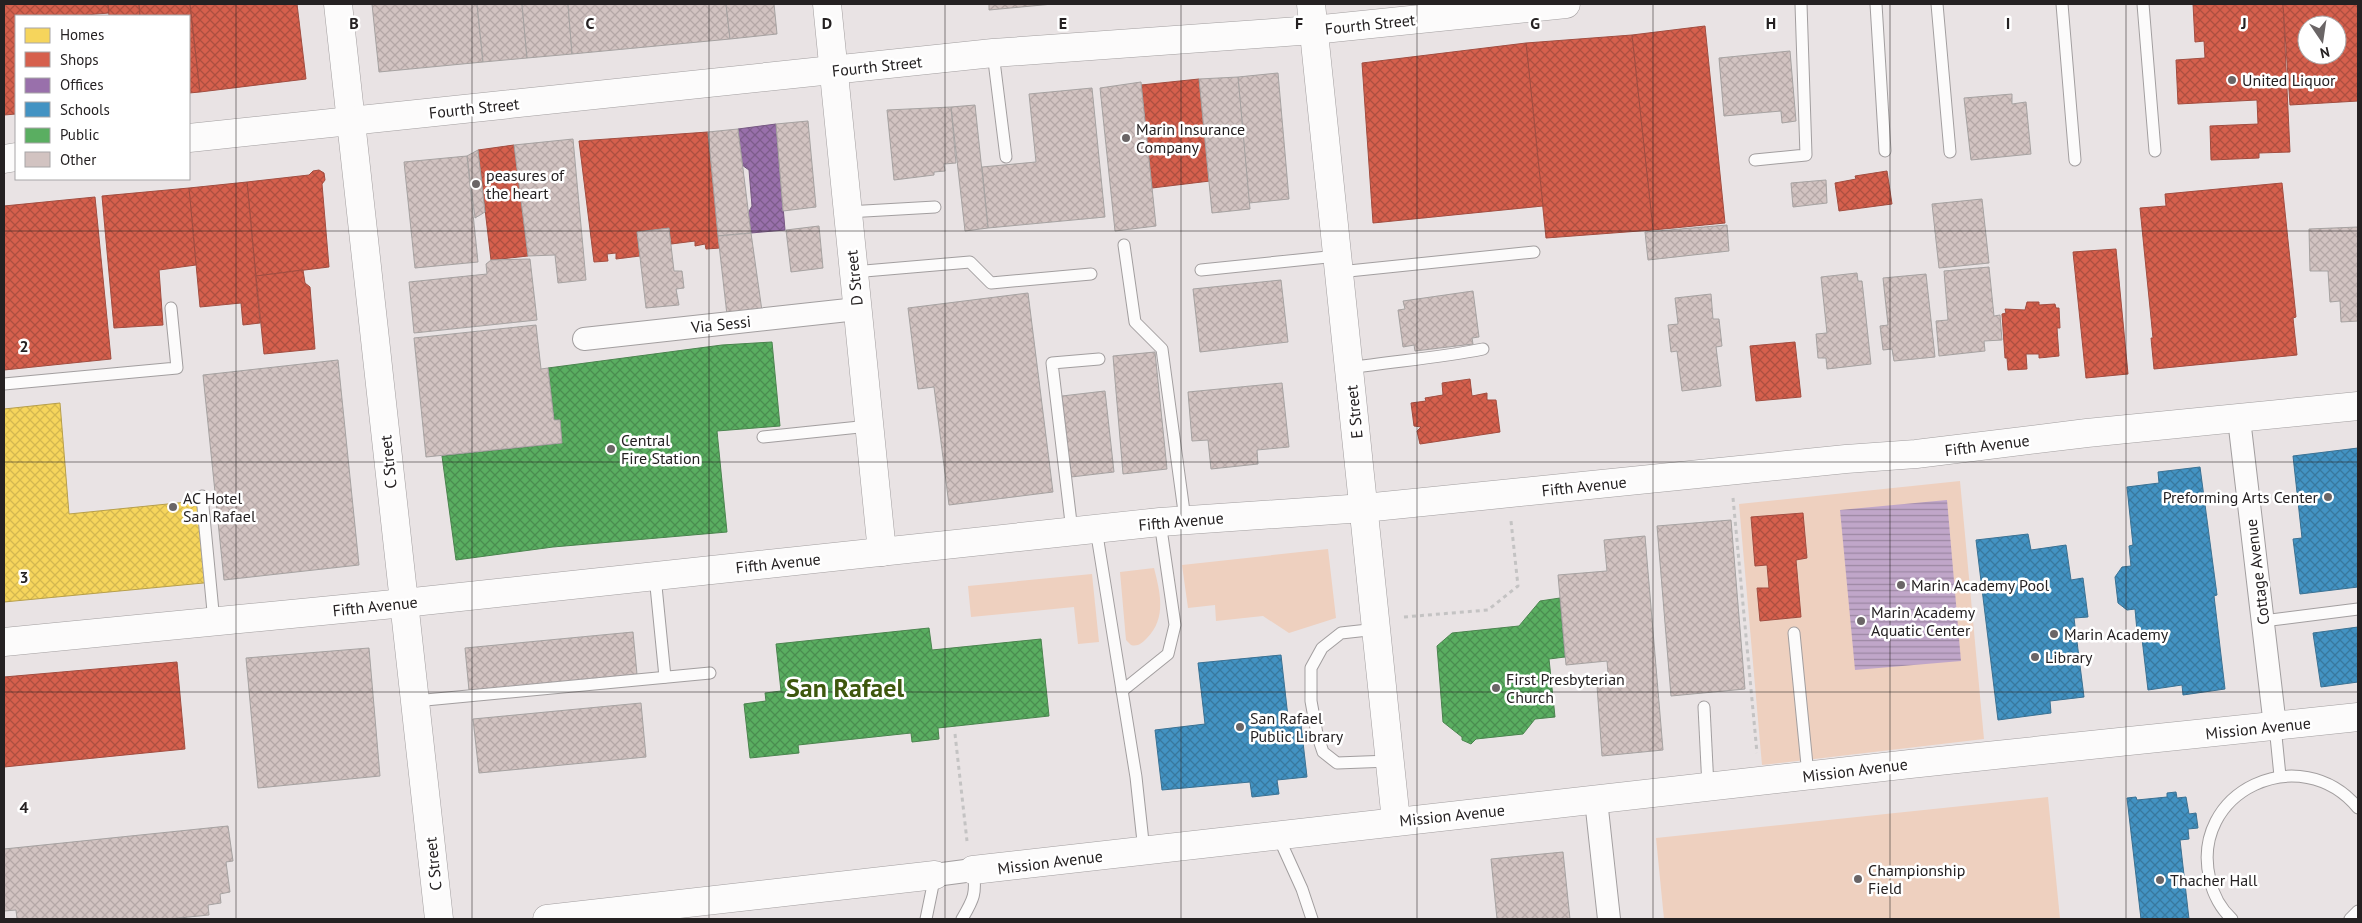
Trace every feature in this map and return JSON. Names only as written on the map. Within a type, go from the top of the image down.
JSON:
[{"type":"street","name":"C Street","points":[[338,4],[439,919]]},
{"type":"street","name":"D Street","points":[[827,4],[853,272],[871,426],[882,552]]},
{"type":"street","name":"Fourth Street","points":[[190,138],[993,53],[1312,17],[1566,4]]},
{"type":"street","name":"E Street","points":[[1312,17],[1396,821]]},
{"type":"street","name":"Via Sessi","points":[[584,339],[857,309]]},
{"type":"street","name":"Fifth Avenue","points":[[4,642],[404,603],[1172,521],[1364,508],[1846,459],[1916,454],[2087,433],[2358,406]]},
{"type":"street","name":"Cottage Avenue","points":[[2239,419],[2275,726]]},
{"type":"street","name":"Mission Avenue","points":[[547,919],[1396,821],[2358,717]]},
{"type":"street","points":[[1596,800],[1608,919]]},
{"type":"lane","points":[[1755,160],[1806,155],[1801,4]]},
{"type":"lane","points":[[1876,4],[1885,151]]},
{"type":"lane","points":[[1937,4],[1950,152]]},
{"type":"lane","points":[[2062,4],[2075,160]]},
{"type":"lane","points":[[2143,4],[2155,152]]},
{"type":"lane","points":[[993,53],[1006,157]]},
{"type":"lane","points":[[847,212],[935,207]]},
{"type":"lane","points":[[1122,691],[1168,654],[1175,625],[1172,521],[1162,349],[1135,322],[1124,245]]},
{"type":"lane","points":[[1201,270],[1534,252]]},
{"type":"lane","points":[[853,272],[970,262],[991,283],[1091,274]]},
{"type":"lane","points":[[4,384],[177,368],[171,308]]},
{"type":"lane","points":[[1349,368],[1397,361],[1431,359],[1483,349]]},
{"type":"lane","points":[[1099,359],[1052,364],[1084,530],[1122,691],[1136,777],[1144,851]]},
{"type":"lane","points":[[763,438],[871,426]]},
{"type":"lane","points":[[202,496],[214,622]]},
{"type":"lane","points":[[654,576],[665,677]]},
{"type":"lane","points":[[2263,621],[2358,608]]},
{"type":"lane","points":[[1376,624],[1341,633],[1322,648],[1312,668],[1311,701],[1323,752],[1337,763],[1390,761]]},
{"type":"lane","points":[[1794,633],[1808,776]]},
{"type":"lane","points":[[415,701],[710,673]]},
{"type":"lane","points":[[1704,707],[1708,787]]},
{"type":"lane","points":[[2275,726],[2280,776]]},
{"type":"lane","points":[[2232,919],[2226,914],[2213,892],[2207,867],[2208,841],[2218,818],[2234,798],[2255,783],[2280,776],[2304,776],[2328,783],[2348,797],[2358,808]]},
{"type":"lane","points":[[1277,835],[1302,889],[1312,919]]},
{"type":"lane","points":[[962,919],[973,902],[976,885],[973,870]]},
{"type":"lane","points":[[926,919],[935,875]]},
{"type":"lane","points":[[2350,919],[2358,911]]},
{"type":"path","points":[[1376,624],[1488,610],[1518,586],[1508,494]]},
{"type":"path","points":[[1733,498],[1758,761]]},
{"type":"path","points":[[955,734],[967,842]]},
{"type":"shaded area","name":"Marin Academy Aquatic Center","points":[[1960,481],[1984,739],[1762,765],[1739,504]]},
{"type":"shaded area","name":"Marin Academy Pool","points":[[1947,500],[1961,661],[1855,670],[1840,510]]},
{"type":"shaded area","points":[[1328,549],[1336,618],[1289,633],[1263,616],[1216,621],[1215,605],[1188,608],[1182,565]]},
{"type":"shaded area","points":[[1154,568],[1160,595],[1160,613],[1153,630],[1147,638],[1138,645],[1131,645],[1126,640],[1120,572]]},
{"type":"shaded area","points":[[1092,574],[1099,642],[1078,644],[1074,607],[971,617],[968,586]]},
{"type":"shaded area","name":"Championship Field","points":[[2048,797],[2060,919],[1664,919],[1656,838]]},
{"type":"building: Homes","name":"AC Hotel San Rafael","points":[[60,403],[69,514],[207,500],[214,582],[4,602],[4,409]]},
{"type":"building: Shops","points":[[4,4],[108,4],[109,13],[86,15],[15,15],[15,114],[4,115]]},
{"type":"building: Shops","points":[[108,4],[139,4],[140,15],[109,15]]},
{"type":"building: Shops","points":[[139,4],[190,4],[200,92],[190,93],[190,15],[140,15]]},
{"type":"building: Shops","points":[[190,4],[297,4],[306,79],[200,92]]},
{"type":"building: Shops","name":"United Liquor","points":[[2193,4],[2283,4],[2290,152],[2259,153],[2259,158],[2211,160],[2210,126],[2258,124],[2257,100],[2178,104],[2176,60],[2205,58],[2204,41],[2195,42]]},
{"type":"building: Shops","points":[[2283,4],[2358,4],[2358,101],[2290,105]]},
{"type":"building: Shops","points":[[1705,26],[1725,223],[1653,230],[1632,35]]},
{"type":"building: Shops","points":[[1632,35],[1653,230],[1546,238],[1526,43]]},
{"type":"building: Shops","points":[[1526,43],[1543,206],[1373,223],[1362,63]]},
{"type":"building: Shops","points":[[1199,79],[1210,181],[1152,188],[1141,85]]},
{"type":"building: Shops","points":[[708,132],[720,248],[706,249],[705,244],[695,246],[695,241],[671,244],[669,228],[637,232],[640,256],[616,259],[616,253],[607,254],[608,261],[594,262],[579,141]]},
{"type":"building: Shops","points":[[514,145],[528,256],[491,260],[478,150]]},
{"type":"building: Shops","points":[[319,170],[324,173],[325,180],[322,184],[329,267],[256,276],[247,182],[309,175],[313,171]]},
{"type":"building: Shops","points":[[1887,171],[1892,204],[1839,211],[1835,183],[1856,179],[1855,176]]},
{"type":"building: Shops","points":[[247,182],[260,323],[243,325],[241,303],[200,307],[189,188]]},
{"type":"building: Shops","points":[[2282,183],[2296,317],[2293,318],[2297,355],[2154,369],[2151,338],[2153,338],[2140,208],[2166,206],[2165,194]]},
{"type":"building: Shops","points":[[189,188],[196,265],[159,270],[163,325],[114,328],[102,196]]},
{"type":"building: Shops","points":[[95,197],[111,359],[4,370],[4,206]]},
{"type":"building: Shops","points":[[2116,249],[2128,374],[2086,378],[2073,252]]},
{"type":"building: Shops","points":[[303,270],[305,283],[310,287],[315,349],[264,354],[256,276]]},
{"type":"building: Shops","points":[[2027,302],[2039,302],[2039,305],[2055,304],[2056,308],[2059,308],[2060,328],[2057,328],[2059,356],[2039,358],[2039,354],[2026,354],[2027,369],[2008,370],[2007,358],[2005,358],[2002,314],[2006,313],[2005,309],[2025,310]]},
{"type":"building: Shops","points":[[1795,342],[1801,397],[1756,401],[1750,346]]},
{"type":"building: Shops","points":[[1470,379],[1472,396],[1487,393],[1487,400],[1496,400],[1500,432],[1420,444],[1417,431],[1421,427],[1414,426],[1411,403],[1426,401],[1425,398],[1443,395],[1442,383]]},
{"type":"building: Shops","points":[[1803,513],[1807,558],[1796,560],[1801,617],[1760,621],[1757,588],[1769,588],[1767,565],[1755,566],[1751,517]]},
{"type":"building: Shops","points":[[177,662],[185,749],[4,767],[4,677]]},
{"type":"building: Offices","points":[[776,124],[785,230],[751,233],[748,213],[752,206],[749,170],[742,165],[738,129]]},
{"type":"building: Schools","name":"Preforming Arts Center","points":[[2358,448],[2358,587],[2300,594],[2293,539],[2302,538],[2293,456]]},
{"type":"building: Schools","points":[[2200,467],[2217,595],[2214,596],[2225,689],[2183,695],[2182,685],[2148,690],[2141,630],[2137,631],[2135,609],[2127,610],[2118,603],[2115,577],[2122,567],[2131,566],[2129,546],[2133,545],[2127,487],[2159,483],[2158,472]]},
{"type":"building: Schools","name":"Library","points":[[2028,534],[2031,550],[2066,545],[2071,580],[2083,578],[2088,617],[2074,618],[2084,697],[2050,701],[2051,713],[1998,720],[1976,540]]},
{"type":"building: Schools","points":[[2358,627],[2358,682],[2321,687],[2313,633]]},
{"type":"building: Schools","name":"San Rafael Public Library","points":[[1281,655],[1288,717],[1300,716],[1307,777],[1277,780],[1279,794],[1252,797],[1250,782],[1162,790],[1155,730],[1205,724],[1198,663]]},
{"type":"building: Schools","name":"Thacher Hall","points":[[2176,792],[2177,798],[2186,797],[2189,814],[2196,813],[2198,828],[2188,829],[2189,839],[2180,840],[2189,919],[2141,919],[2127,798],[2136,797],[2137,800],[2167,797],[2167,793]]},
{"type":"building: Public","name":"Central Fire Station","points":[[772,342],[780,426],[717,431],[727,532],[553,547],[456,560],[442,456],[562,443],[560,420],[554,420],[548,368],[722,345]]},
{"type":"building: Public","name":"First Presbyterian Church","points":[[1560,598],[1565,657],[1549,659],[1555,717],[1535,719],[1523,734],[1476,739],[1471,744],[1462,740],[1462,737],[1443,722],[1437,646],[1452,633],[1519,626],[1540,601]]},
{"type":"building: Public","points":[[929,628],[932,650],[1041,639],[1049,716],[938,728],[939,739],[912,742],[911,733],[798,745],[799,753],[750,758],[744,704],[766,701],[765,693],[781,691],[776,644]]},
{"type":"building: Other","points":[[372,4],[477,4],[483,62],[379,72]]},
{"type":"building: Other","points":[[477,4],[522,4],[527,58],[483,62]]},
{"type":"building: Other","points":[[522,4],[568,4],[572,54],[527,58]]},
{"type":"building: Other","points":[[568,4],[726,4],[730,39],[572,54]]},
{"type":"building: Other","points":[[726,4],[774,4],[777,34],[730,39]]},
{"type":"building: Other","points":[[989,4],[1053,4],[989,10]]},
{"type":"building: Other","points":[[1790,51],[1796,121],[1782,123],[1781,111],[1724,116],[1719,58]]},
{"type":"building: Other","points":[[1278,73],[1289,199],[1249,203],[1238,77]]},
{"type":"building: Other","points":[[1238,77],[1250,209],[1212,213],[1199,79]]},
{"type":"building: Other","name":"Marin Insurance Company","points":[[1141,82],[1156,226],[1115,231],[1100,88]]},
{"type":"building: Other","points":[[1092,88],[1105,217],[988,228],[982,167],[1036,162],[1029,94]]},
{"type":"building: Other","points":[[2012,94],[2012,104],[2026,102],[2031,154],[1971,160],[1964,98]]},
{"type":"building: Other","points":[[975,105],[988,228],[965,231],[951,107]]},
{"type":"building: Other","points":[[951,107],[956,163],[944,164],[945,171],[934,172],[934,175],[894,180],[887,110]]},
{"type":"building: Other","points":[[808,121],[816,207],[783,211],[776,124]]},
{"type":"building: Other","points":[[738,129],[751,233],[718,236],[708,132]]},
{"type":"building: Other","points":[[573,139],[586,280],[558,283],[555,255],[528,256],[514,145]]},
{"type":"building: Other","name":"peasures of the heart","points":[[478,150],[485,212],[475,218],[467,156]]},
{"type":"building: Other","points":[[467,156],[478,262],[415,268],[404,162]]},
{"type":"building: Other","points":[[1826,180],[1827,203],[1793,207],[1791,183]]},
{"type":"building: Other","points":[[1982,199],[1989,263],[1939,268],[1932,204]]},
{"type":"building: Other","points":[[1727,225],[1729,251],[1648,260],[1645,232]]},
{"type":"building: Other","points":[[819,226],[823,268],[791,272],[786,230]]},
{"type":"building: Other","points":[[2358,227],[2358,321],[2341,322],[2340,301],[2330,302],[2328,271],[2310,271],[2309,229]]},
{"type":"building: Other","points":[[669,228],[674,271],[682,271],[684,288],[676,289],[679,305],[646,308],[637,232]]},
{"type":"building: Other","points":[[751,233],[762,311],[727,315],[718,236]]},
{"type":"building: Other","points":[[530,259],[537,320],[414,333],[409,282],[487,274],[486,264],[491,260]]},
{"type":"building: Other","points":[[1989,267],[1994,316],[2000,315],[2002,340],[1984,341],[1985,351],[1939,356],[1936,321],[1948,320],[1944,271]]},
{"type":"building: Other","points":[[1857,273],[1858,281],[1862,281],[1871,364],[1827,369],[1826,358],[1818,358],[1816,334],[1827,333],[1821,277]]},
{"type":"building: Other","points":[[1926,274],[1935,357],[1894,361],[1892,349],[1883,350],[1880,326],[1888,325],[1883,278]]},
{"type":"building: Other","points":[[1281,280],[1288,342],[1200,352],[1193,289]]},
{"type":"building: Other","points":[[1473,291],[1479,337],[1472,338],[1473,344],[1415,351],[1414,345],[1403,347],[1398,310],[1405,309],[1403,301]]},
{"type":"building: Other","points":[[1028,293],[1053,492],[949,505],[934,387],[918,389],[908,308]]},
{"type":"building: Other","points":[[1711,294],[1713,319],[1719,319],[1722,346],[1716,347],[1721,386],[1682,391],[1677,351],[1671,352],[1668,325],[1678,324],[1675,298]]},
{"type":"building: Other","points":[[536,325],[541,369],[548,368],[554,420],[560,420],[562,443],[426,457],[414,338]]},
{"type":"building: Other","points":[[1155,352],[1167,469],[1123,474],[1113,356]]},
{"type":"building: Other","points":[[338,360],[359,565],[224,580],[203,375]]},
{"type":"building: Other","points":[[1282,383],[1289,447],[1257,450],[1258,464],[1211,469],[1208,440],[1192,441],[1188,392]]},
{"type":"building: Other","points":[[1105,391],[1114,472],[1071,477],[1062,396]]},
{"type":"building: Other","points":[[1731,520],[1745,689],[1671,696],[1657,526]]},
{"type":"building: Other","points":[[1645,536],[1663,750],[1602,756],[1597,686],[1609,685],[1607,661],[1566,665],[1558,575],[1607,571],[1604,540]]},
{"type":"building: Other","points":[[633,632],[638,685],[470,701],[465,648]]},
{"type":"building: Other","points":[[369,648],[380,776],[258,788],[246,658]]},
{"type":"building: Other","points":[[641,703],[646,757],[479,773],[473,719]]},
{"type":"building: Other","points":[[228,826],[233,861],[226,862],[230,892],[220,894],[221,903],[208,905],[209,915],[169,919],[17,919],[16,910],[4,911],[4,849]]},
{"type":"building: Other","points":[[1563,852],[1570,919],[1497,919],[1491,859]]},
{"type":"place","name":"United Liquor","points":[[2232,80]]},
{"type":"place","name":"Marin Insurance Company","points":[[1126,138]]},
{"type":"place","name":"peasures of the heart","points":[[476,184]]},
{"type":"place","name":"Central Fire Station","points":[[611,449]]},
{"type":"place","name":"Preforming Arts Center","points":[[2328,497]]},
{"type":"place","name":"AC Hotel San Rafael","points":[[173,507]]},
{"type":"place","name":"Marin Academy Pool","points":[[1901,585]]},
{"type":"place","name":"Marin Academy Aquatic Center","points":[[1861,621]]},
{"type":"place","name":"Marin Academy","points":[[2054,634]]},
{"type":"place","name":"Library","points":[[2035,657]]},
{"type":"place","name":"First Presbyterian Church","points":[[1496,688]]},
{"type":"place","name":"San Rafael Public Library","points":[[1240,727]]},
{"type":"place","name":"Championship Field","points":[[1858,879]]},
{"type":"place","name":"Thacher Hall","points":[[2160,880]]},
{"type":"district","name":"San Rafael","points":[[845,687]]}]
